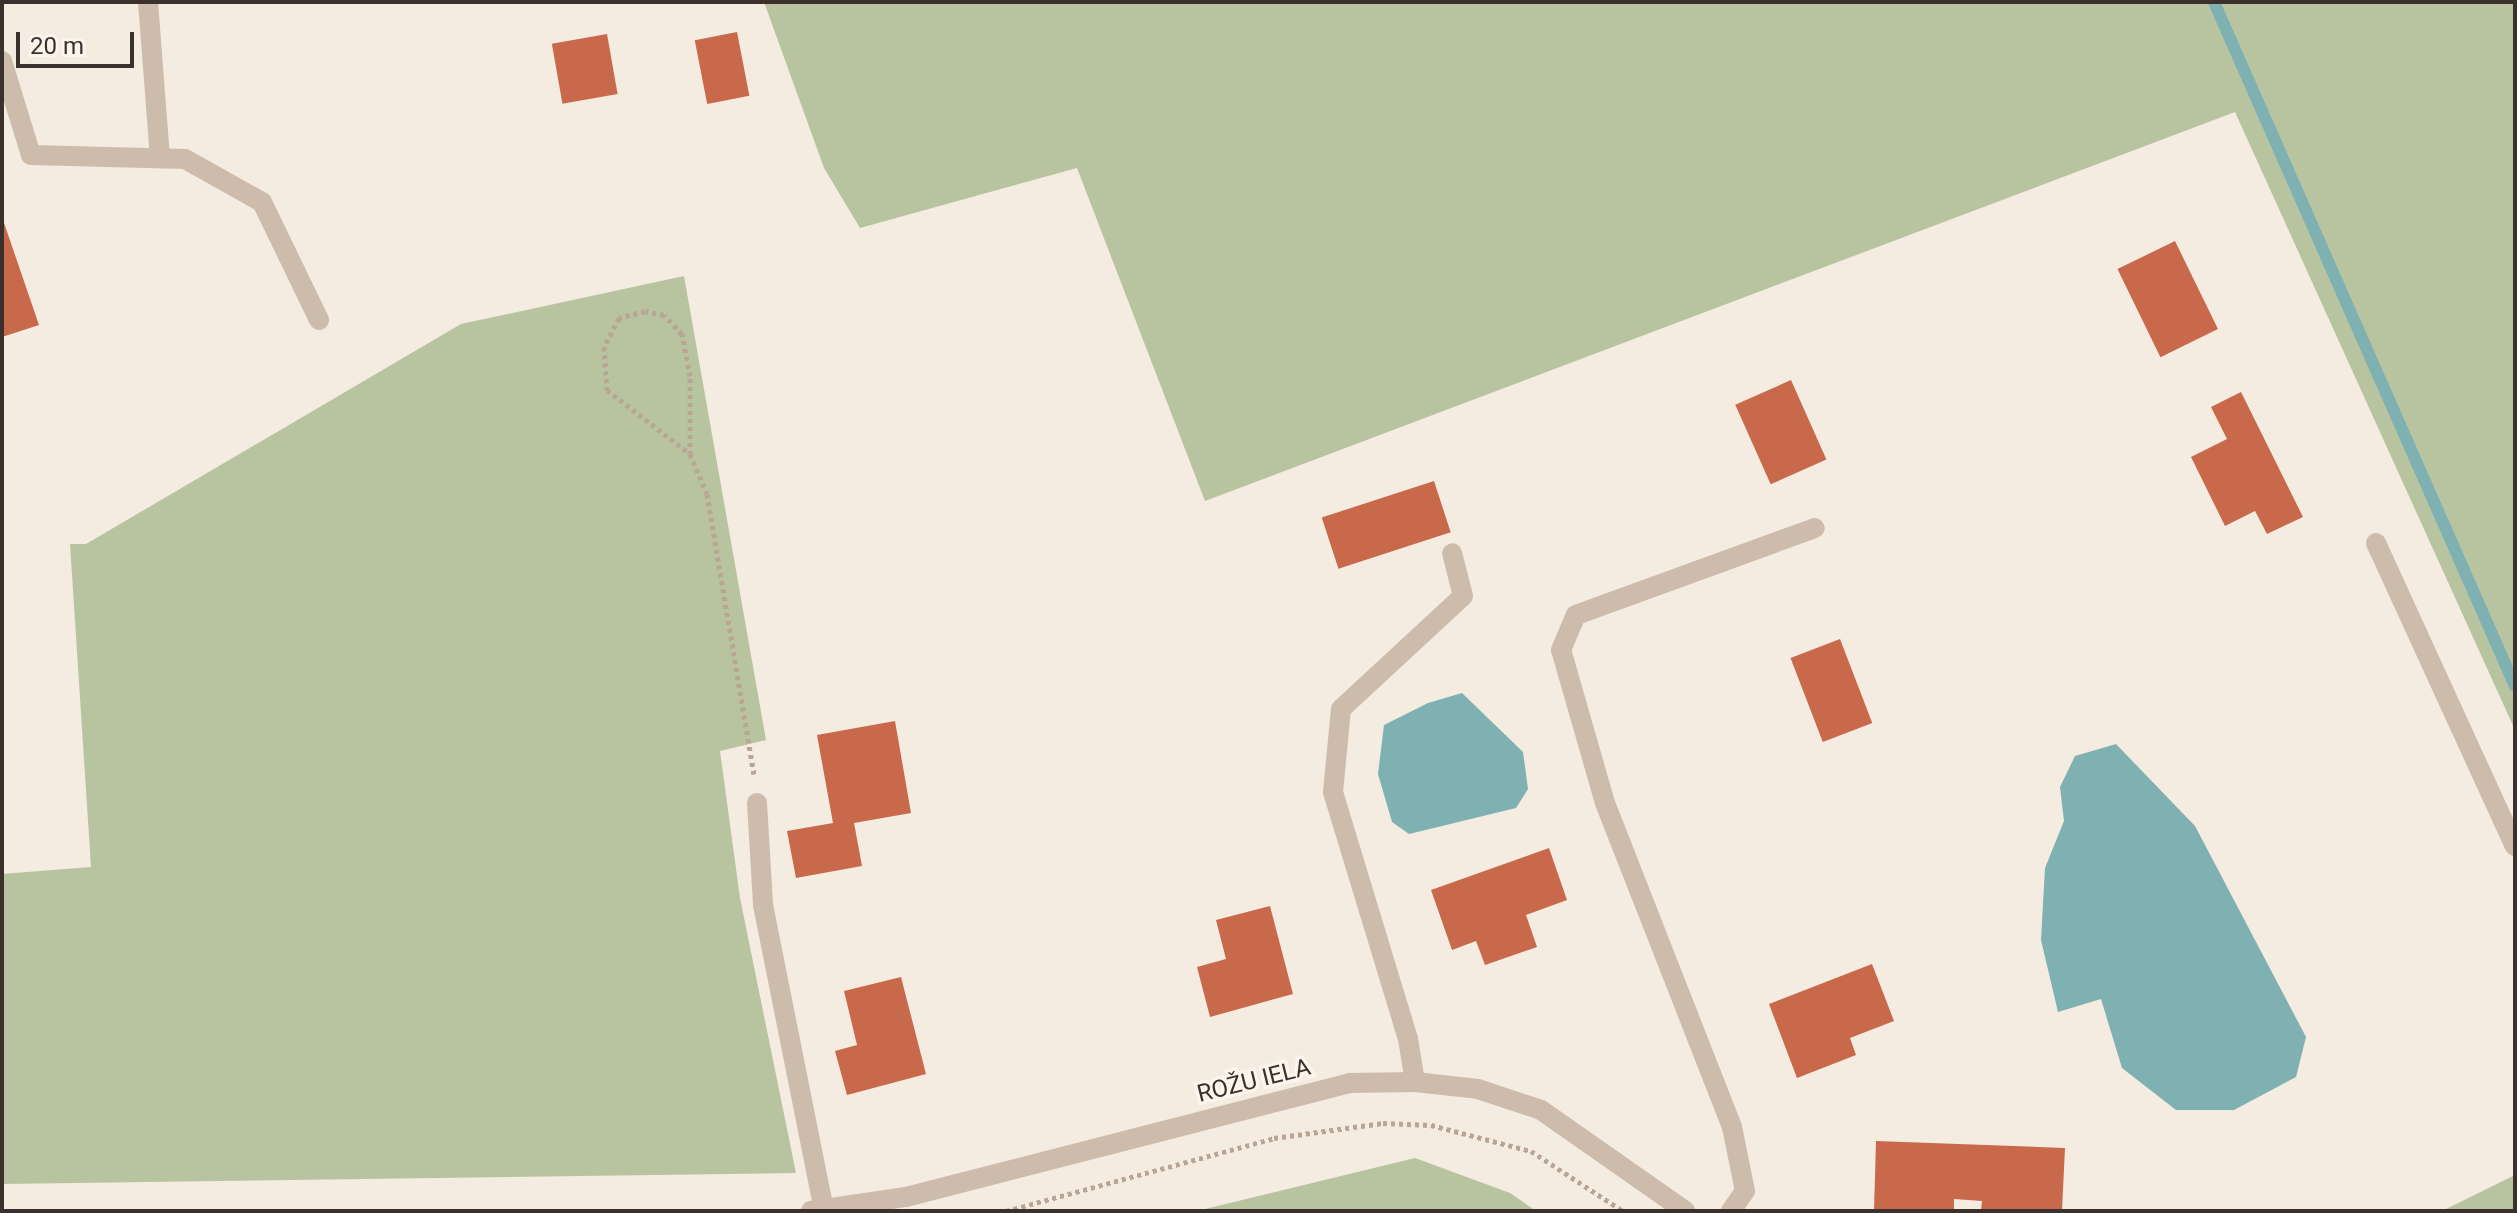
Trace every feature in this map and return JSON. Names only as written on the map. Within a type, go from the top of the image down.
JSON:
[{"type":"street","points":[[148,2],[160,158]]},
{"type":"street","points":[[2,61],[31,155],[185,159],[262,202],[319,320]]},
{"type":"street","points":[[1731,1211],[1745,1191],[1732,1127],[1605,803],[1561,650],[1576,615],[1815,528]]},
{"type":"street","points":[[2376,543],[2515,846]]},
{"type":"street","points":[[1415,1082],[1408,1039],[1333,792],[1341,709],[1463,596],[1452,553]]},
{"type":"street","points":[[757,803],[763,905],[824,1210]]},
{"type":"street","name":"ROŽU IELA","points":[[811,1211],[906,1197],[1350,1083],[1415,1082],[1478,1089],[1541,1110],[1685,1211]]},
{"type":"path","points":[[690,454],[607,390],[604,347],[619,318],[645,311],[664,315],[682,334],[690,376],[690,454],[707,494],[757,803]]},
{"type":"path","points":[[1006,1211],[1274,1138],[1383,1123],[1431,1125],[1531,1151],[1623,1211]]},
{"type":"green space","points":[[764,2],[2515,2],[2515,730],[2235,112],[1205,501],[1077,168],[860,228],[824,168]]},
{"type":"green space","points":[[684,276],[766,740],[720,751],[740,898],[796,1173],[2,1184],[2,874],[91,867],[70,544],[86,544],[461,324]]},
{"type":"green space","points":[[1415,1158],[1510,1193],[1536,1211],[1197,1211]]},
{"type":"green space","points":[[2515,1175],[2515,1211],[2442,1211]]},
{"type":"water","points":[[1462,693],[1523,752],[1528,789],[1516,808],[1409,834],[1392,822],[1378,774],[1384,725],[1428,703]]},
{"type":"water","points":[[2116,744],[2195,826],[2306,1037],[2296,1077],[2234,1110],[2176,1110],[2122,1068],[2101,999],[2058,1012],[2041,940],[2045,868],[2064,821],[2060,787],[2075,756]]},
{"type":"building","points":[[737,32],[749,96],[707,104],[695,40]]},
{"type":"building","points":[[607,34],[618,94],[562,104],[552,44]]},
{"type":"building","points":[[2,217],[39,325],[2,337]]},
{"type":"building","points":[[2175,241],[2218,329],[2160,357],[2117,269]]},
{"type":"building","points":[[1791,380],[1826,459],[1771,484],[1735,405]]},
{"type":"building","points":[[2241,392],[2303,517],[2267,534],[2255,511],[2225,526],[2191,457],[2227,439],[2211,407]]},
{"type":"building","points":[[1434,481],[1451,532],[1338,569],[1322,517]]},
{"type":"building","points":[[1840,639],[1872,723],[1823,742],[1791,658]]},
{"type":"building","points":[[895,721],[911,813],[854,823],[862,866],[796,878],[787,831],[833,823],[817,735]]},
{"type":"building","points":[[1549,848],[1567,900],[1526,915],[1537,947],[1485,965],[1476,941],[1452,950],[1431,890]]},
{"type":"building","points":[[1270,906],[1293,994],[1210,1017],[1197,967],[1226,959],[1216,920]]},
{"type":"building","points":[[1872,964],[1894,1021],[1850,1038],[1856,1055],[1797,1078],[1769,1004]]},
{"type":"building","points":[[901,977],[926,1074],[847,1095],[835,1051],[857,1045],[844,991]]},
{"type":"building","points":[[1876,1141],[2065,1148],[2062,1211],[1981,1211],[1982,1201],[1954,1199],[1954,1211],[1874,1211]]},
{"type":"waterway","points":[[2214,2],[2515,686]]}]
